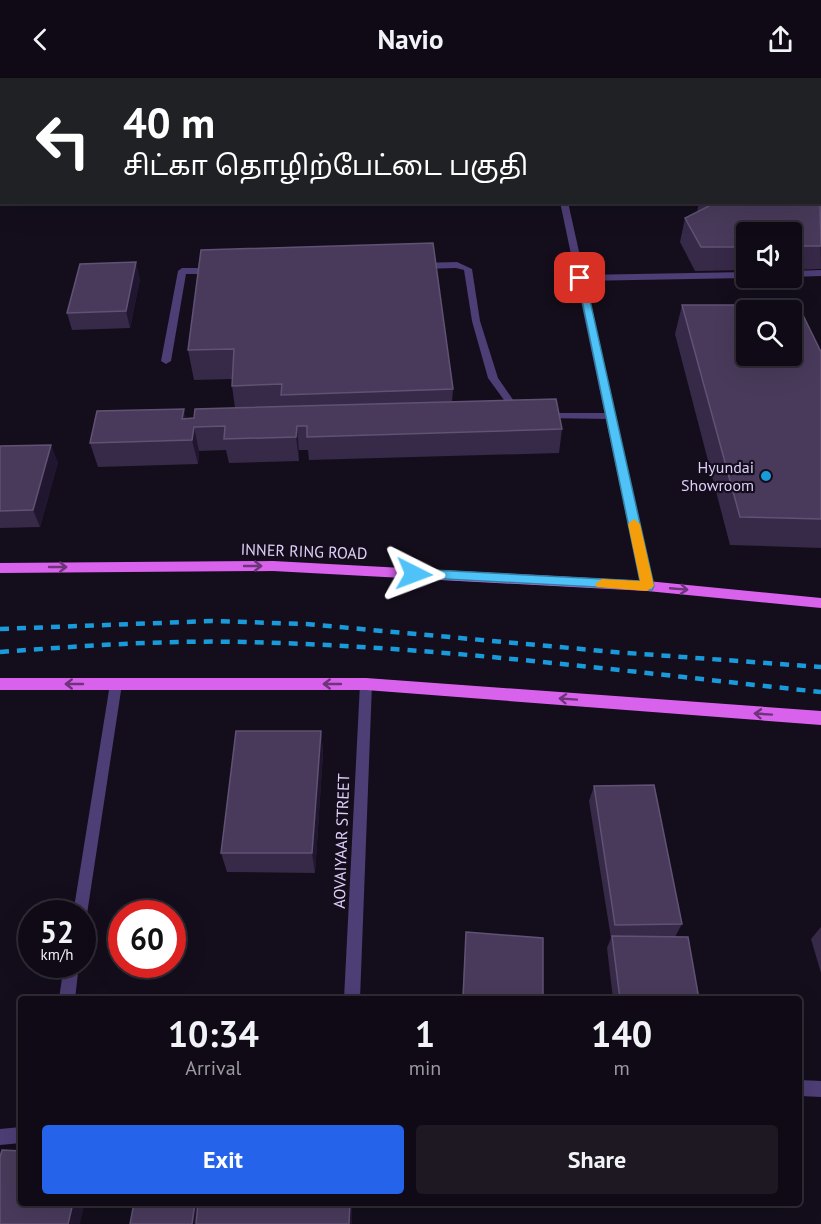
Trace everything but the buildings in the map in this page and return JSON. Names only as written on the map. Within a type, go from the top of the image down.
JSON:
[{"type":"main road","name":"INNER RING ROAD","points":[[0,568],[273,566],[647,586],[821,603]]},
{"type":"main road","points":[[0,684],[366,684],[821,718]]},
{"type":"street","points":[[564,204],[647,586]]},
{"type":"street","points":[[409,266],[457,265],[468,270],[476,321],[493,378],[515,409],[526,412]]},
{"type":"street","points":[[166,361],[182,271],[218,270]]},
{"type":"street","points":[[802,274],[821,273]]},
{"type":"street","points":[[580,278],[736,274]]},
{"type":"street","points":[[536,416],[610,416]]},
{"type":"street","points":[[82,900],[116,684]]},
{"type":"street","name":"AOVAIYAAR STREET","points":[[352,996],[366,684]]},
{"type":"street","points":[[67,996],[70,978]]},
{"type":"street","points":[[802,1088],[821,1089]]},
{"type":"street","points":[[0,1137],[18,1135]]},
{"type":"railway","points":[[0,629],[212,621],[306,624],[614,652],[821,667]]},
{"type":"railway","points":[[0,652],[183,642],[316,644],[461,654],[821,692]]},
{"type":"slow traffic","points":[[602,584],[647,586],[634,524]]},
{"type":"place","name":"Hyundai Showroom","points":[[766,476]]},
{"type":"route","points":[[414,574],[647,586],[580,278]]}]
